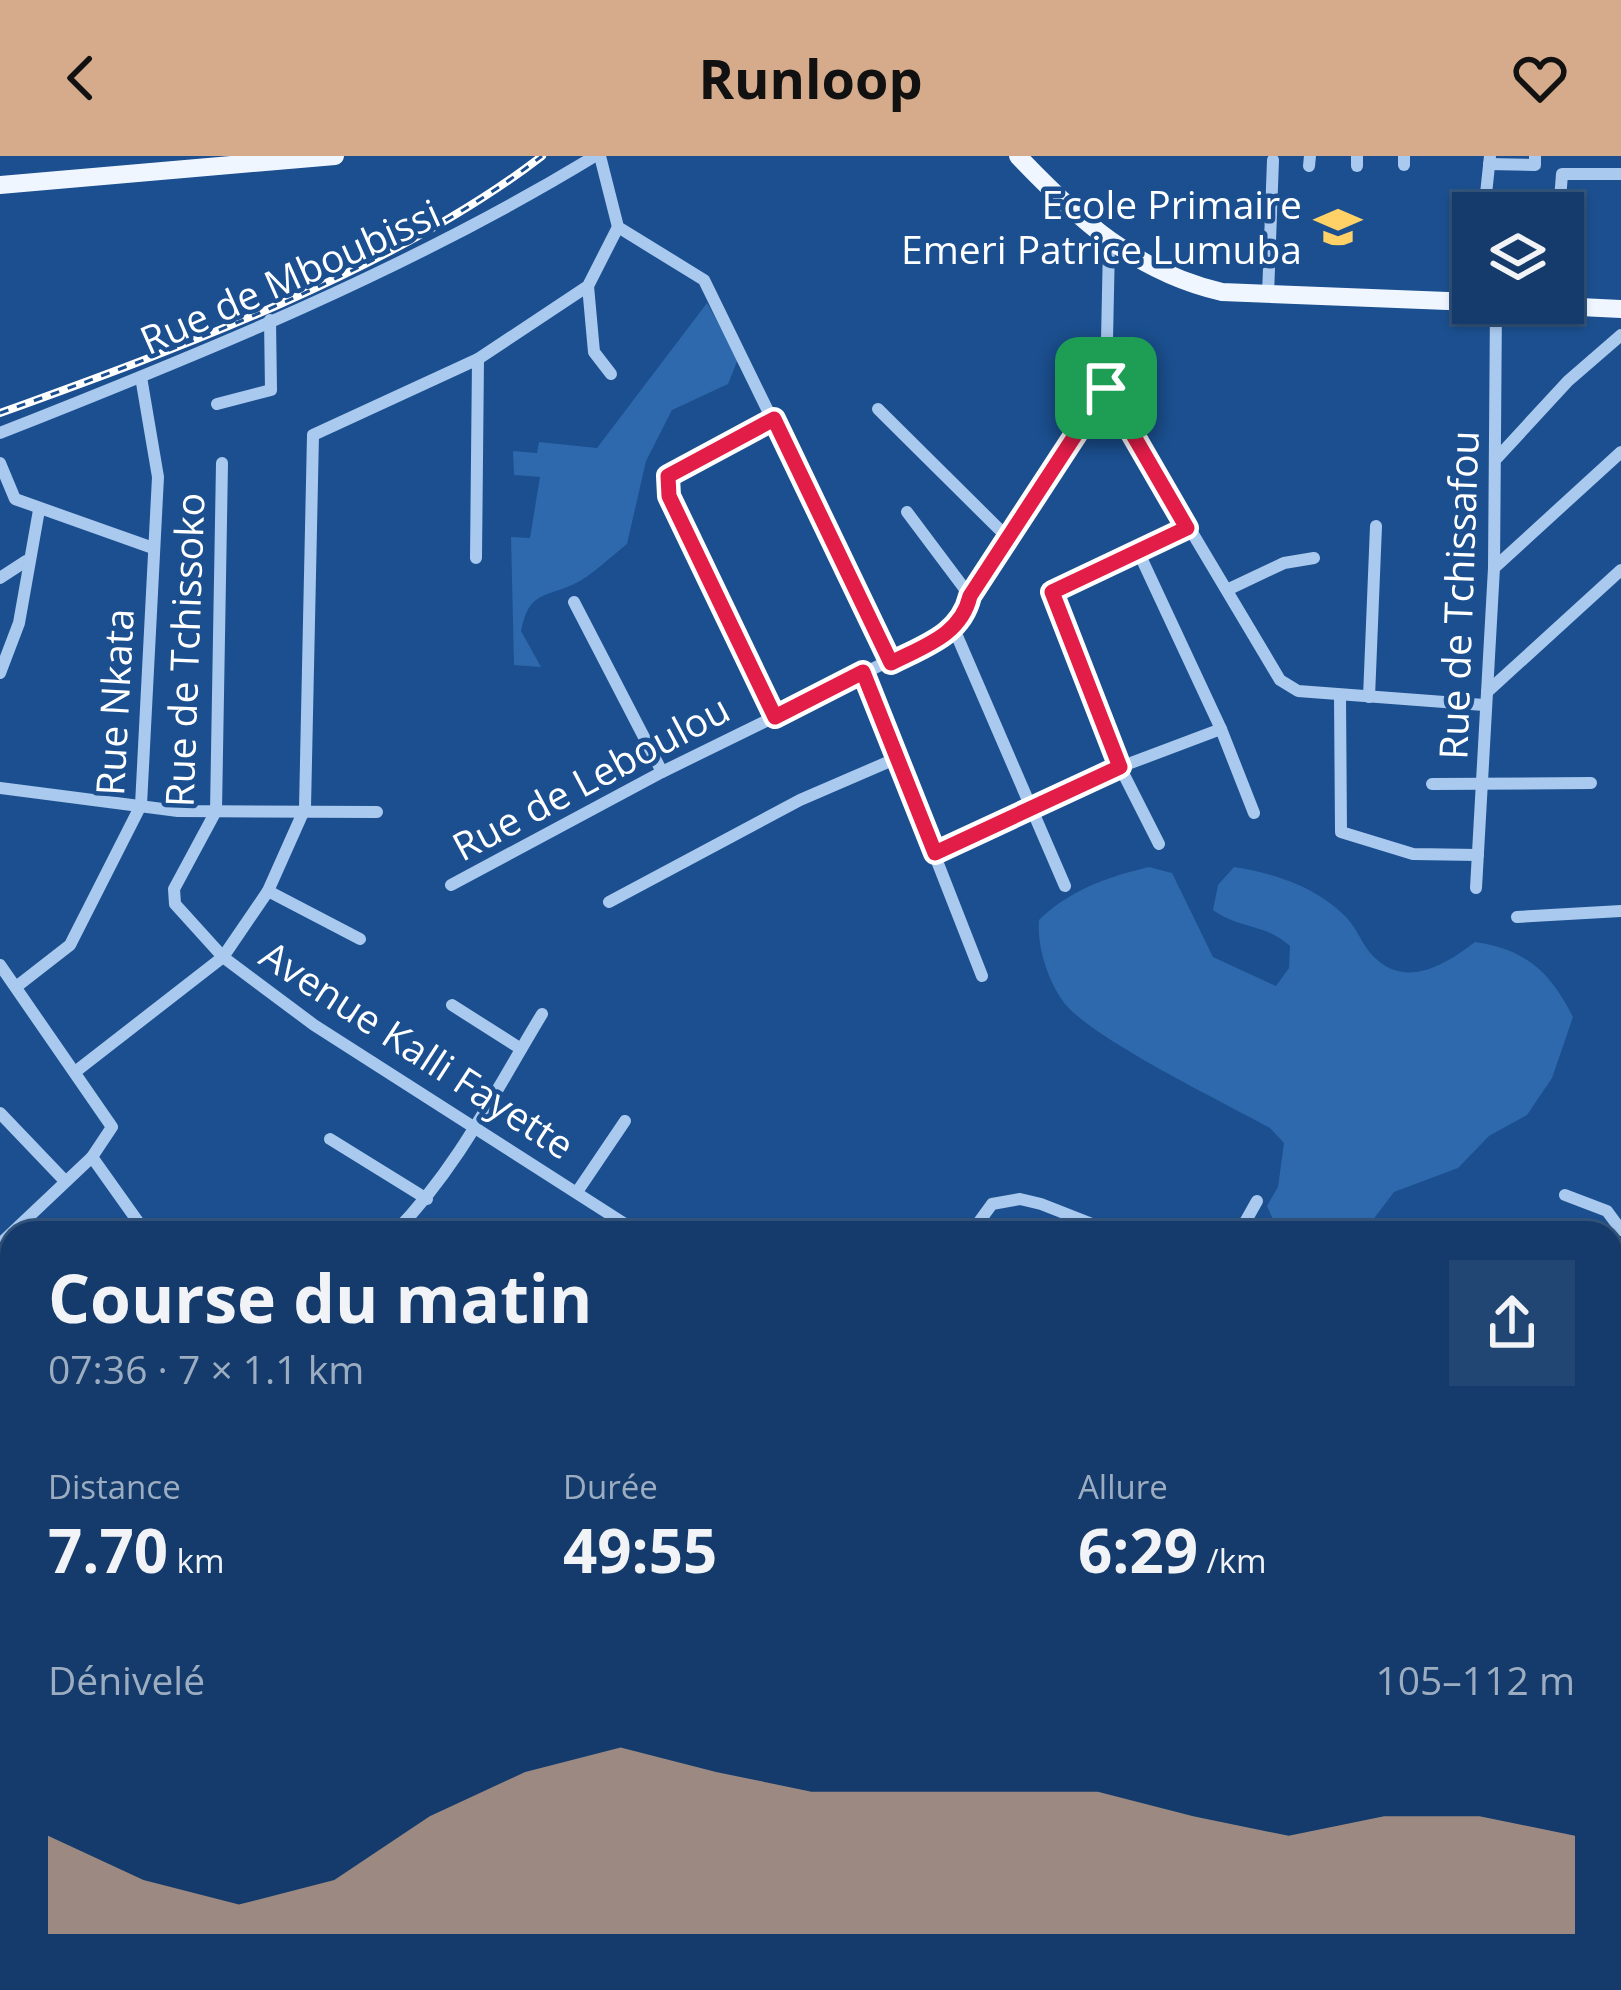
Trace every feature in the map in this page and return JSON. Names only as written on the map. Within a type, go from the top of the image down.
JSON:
[{"type":"main road","points":[[0,185],[190,162],[335,156]]},
{"type":"main road","points":[[1018,156],[1109,244],[1191,285],[1268,295],[1452,301]]},
{"type":"main road","points":[[1584,307],[1621,309]]},
{"type":"street","points":[[597,156],[618,227],[704,280],[891,663]]},
{"type":"street","name":"Rue de Mboubissi","points":[[0,433],[141,377],[494,218],[597,156]]},
{"type":"street","points":[[1486,192],[1489,160],[1535,165],[1535,156]]},
{"type":"street","points":[[1584,156],[1584,174]]},
{"type":"street","points":[[1268,295],[1273,160]]},
{"type":"street","points":[[1561,192],[1562,174],[1621,174]]},
{"type":"street","points":[[75,1072],[223,957],[268,891],[305,808],[310,442],[318,431],[478,358],[588,286],[618,227]]},
{"type":"street","points":[[1109,244],[1106,388],[1280,680],[1298,691],[1340,696],[1485,699],[1621,570]]},
{"type":"street","points":[[588,286],[594,352],[611,374]]},
{"type":"street","points":[[217,404],[271,391],[270,320]]},
{"type":"street","name":"Rue de Tchissafou","points":[[1476,888],[1494,568],[1497,324]]},
{"type":"street","points":[[1496,459],[1568,381],[1621,335]]},
{"type":"street","points":[[476,558],[478,358]]},
{"type":"street","name":"Rue Nkata","points":[[16,987],[70,946],[141,805],[158,477],[141,377]]},
{"type":"street","points":[[1065,886],[954,629],[1007,537],[1106,388]]},
{"type":"street","points":[[878,409],[1007,537]]},
{"type":"street","points":[[774,419],[668,476],[669,496],[775,717]]},
{"type":"street","points":[[1494,568],[1621,452]]},
{"type":"street","name":"Rue de Tchissoko","points":[[175,904],[174,889],[216,811],[222,463]]},
{"type":"street","points":[[0,464],[10,494],[39,509],[153,548]]},
{"type":"street","points":[[0,673],[20,623],[26,561],[39,509]]},
{"type":"street","points":[[907,512],[970,596]]},
{"type":"street","points":[[1369,697],[1376,526]]},
{"type":"street","points":[[1159,844],[1120,767],[1052,592],[1187,528]]},
{"type":"street","points":[[1138,551],[1221,729],[1254,813]]},
{"type":"street","points":[[1229,589],[1284,563],[1314,558]]},
{"type":"street","points":[[0,578],[26,561]]},
{"type":"street","points":[[1609,582],[1621,592]]},
{"type":"street","points":[[574,602],[662,772]]},
{"type":"street","name":"Rue de Leboulou","points":[[451,885],[662,772],[954,629]]},
{"type":"street","points":[[863,672],[982,976]]},
{"type":"street","points":[[1340,696],[1341,832],[1413,854],[1478,855]]},
{"type":"street","points":[[935,853],[1120,767],[1221,729]]},
{"type":"street","points":[[609,902],[800,800],[895,759]]},
{"type":"street","points":[[1432,784],[1592,783]]},
{"type":"street","points":[[0,788],[216,811],[377,812]]},
{"type":"street","points":[[268,891],[360,939]]},
{"type":"street","name":"Avenue Kalli Fayette","points":[[175,904],[223,957],[314,1025],[621,1221]]},
{"type":"street","points":[[1516,917],[1621,911]]},
{"type":"street","points":[[0,965],[112,1127],[92,1157],[24,1221]]},
{"type":"street","points":[[452,1005],[521,1049]]},
{"type":"street","points":[[406,1221],[427,1199],[477,1126],[542,1014]]},
{"type":"street","points":[[0,1113],[65,1181]]},
{"type":"street","points":[[577,1192],[625,1121]]},
{"type":"street","points":[[330,1139],[427,1199]]},
{"type":"street","points":[[92,1157],[137,1221]]},
{"type":"street","points":[[1565,1195],[1595,1205],[1613,1221]]},
{"type":"street","points":[[979,1221],[992,1204],[1020,1199],[1084,1221]]},
{"type":"street","points":[[1246,1221],[1257,1201]]},
{"type":"shaded area","points":[[707,303],[738,359],[728,384],[672,410],[646,461],[627,544],[594,572],[532,603],[521,631],[541,667],[514,665],[511,537],[530,538],[540,477],[514,475],[513,451],[537,453],[539,442],[597,448]]},
{"type":"shaded area","points":[[1149,867],[1172,873],[1213,957],[1276,986],[1289,968],[1290,946],[1213,910],[1218,885],[1234,867],[1279,878],[1322,897],[1350,921],[1373,956],[1399,971],[1426,970],[1475,942],[1509,950],[1546,976],[1573,1017],[1552,1078],[1527,1115],[1489,1136],[1458,1168],[1394,1192],[1372,1221],[1274,1221],[1267,1206],[1278,1187],[1284,1143],[1270,1128],[1099,1032],[1062,1000],[1048,972],[1039,920],[1063,900],[1118,875]]},
{"type":"railway","points":[[0,413],[210,334],[352,270],[484,197],[542,156]]},
{"type":"place","name":"Ecole Primaire Emeri Patrice Lumuba","points":[[1338,227]]},
{"type":"route","points":[[1106,388],[1187,528],[1052,592],[1120,767],[935,853],[863,672],[775,717],[669,496],[668,476],[774,419],[891,663],[954,629],[965,617],[970,596],[1106,388]]}]
